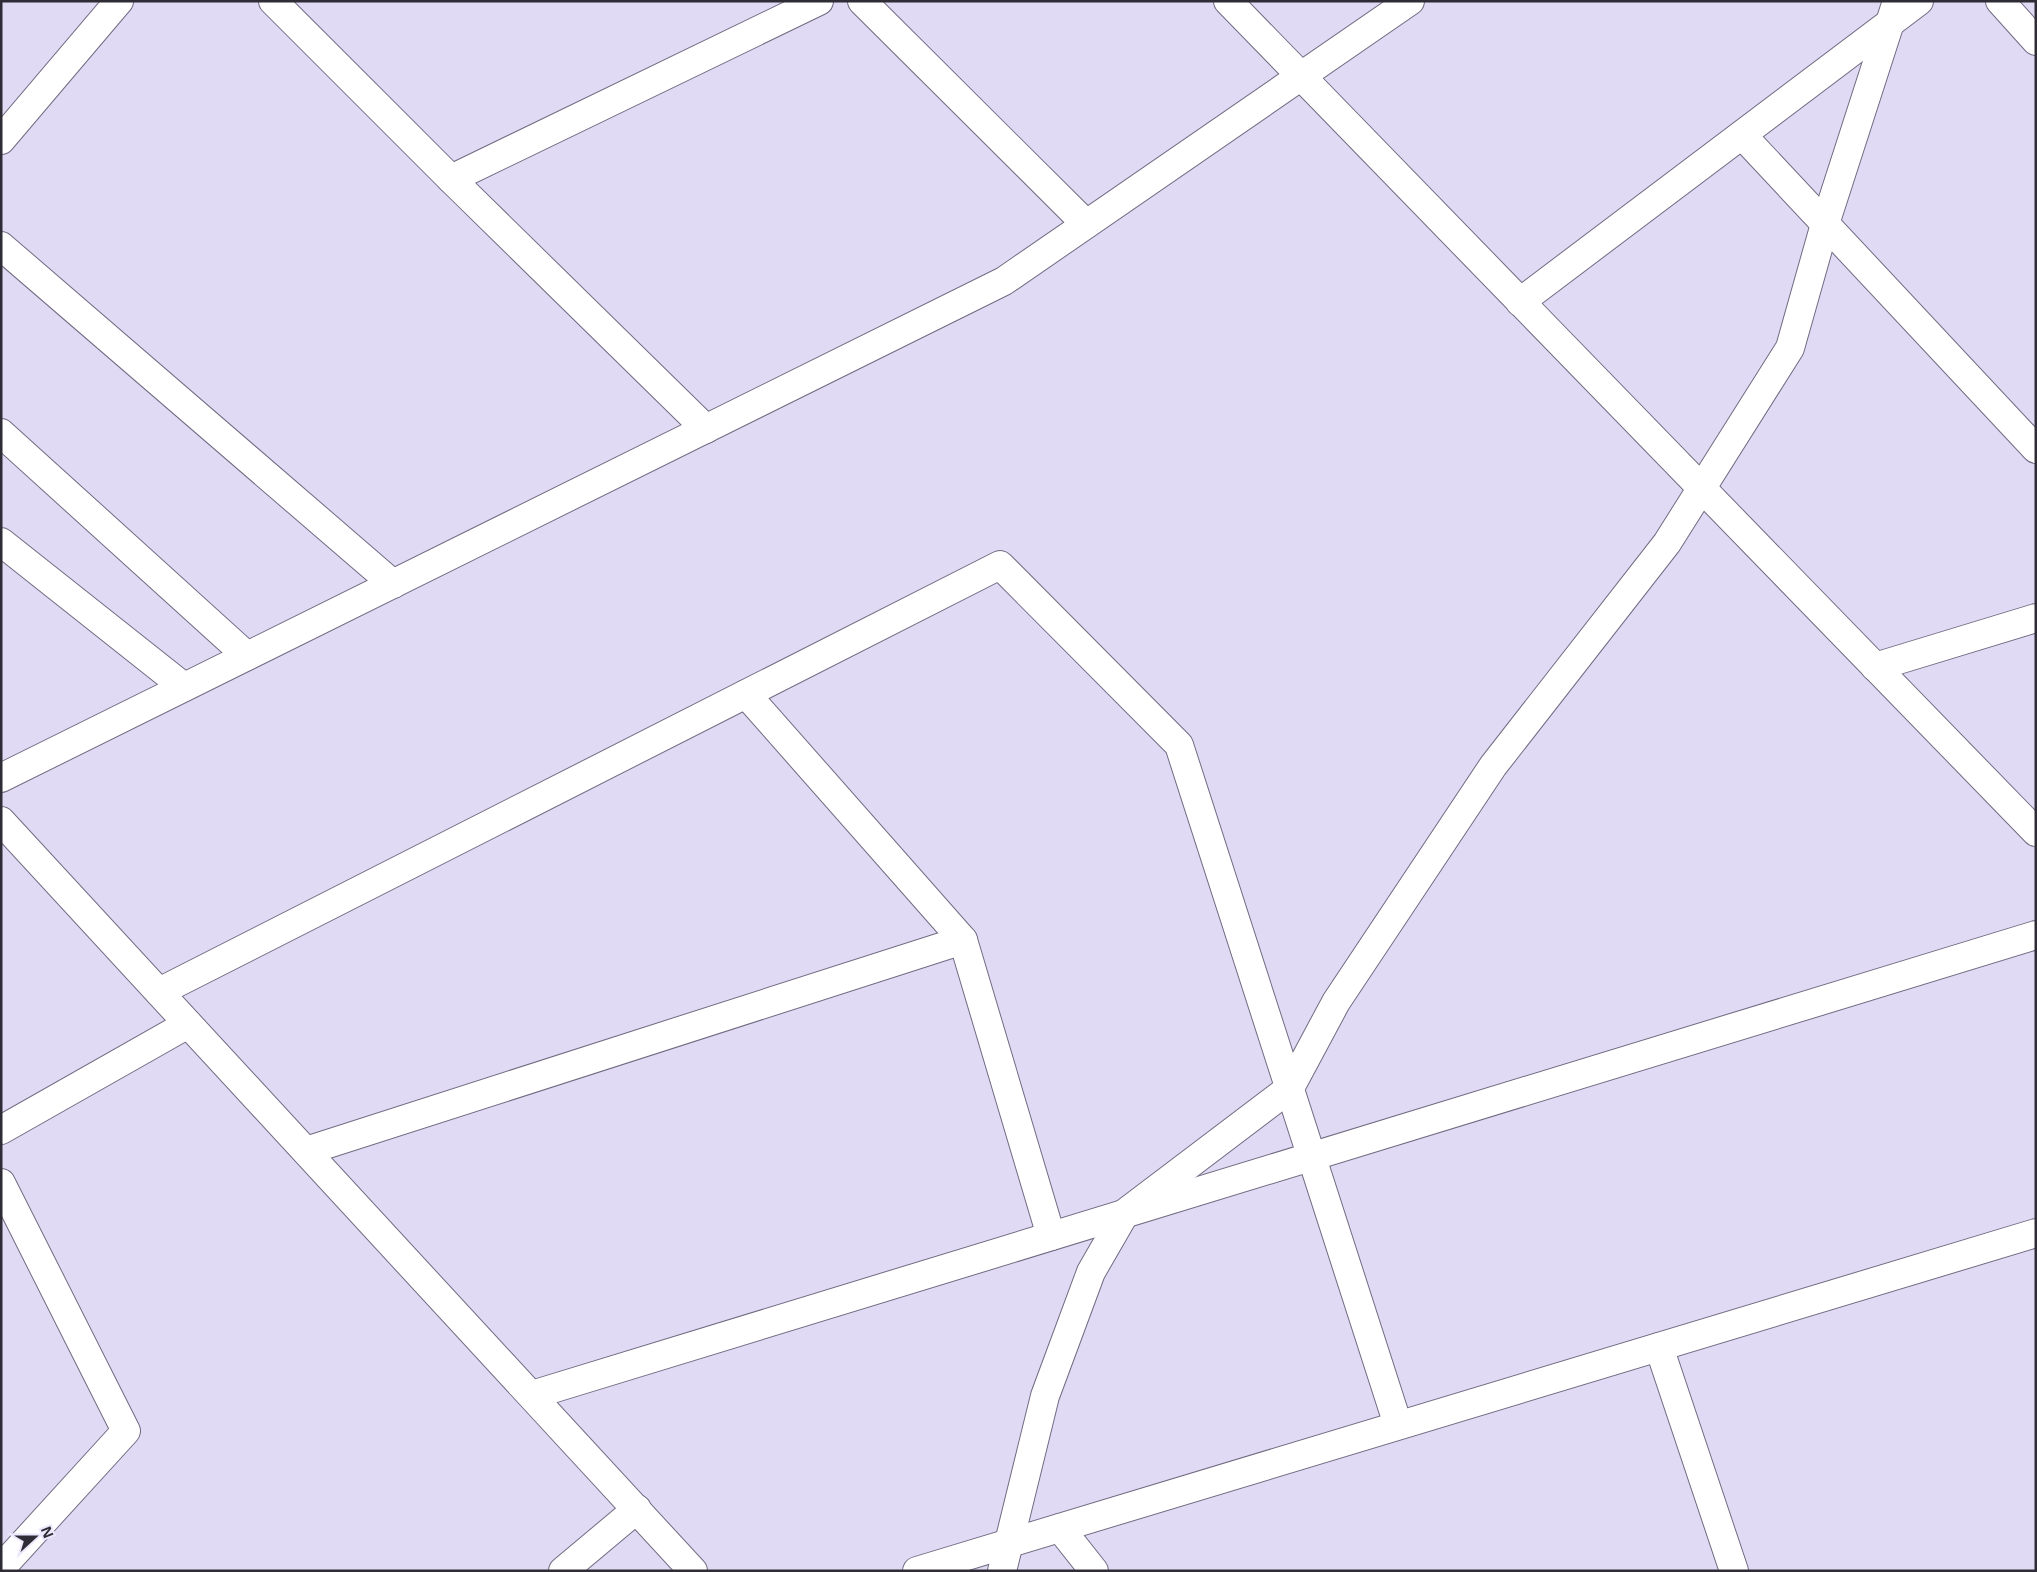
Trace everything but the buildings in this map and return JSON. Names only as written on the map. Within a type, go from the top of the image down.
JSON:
[{"type":"street","points":[[1,140],[119,1]]},
{"type":"street","points":[[274,1],[451,179],[706,429]]},
{"type":"street","points":[[451,179],[819,1]]},
{"type":"street","points":[[862,1],[1086,224]]},
{"type":"street","points":[[1228,1],[2036,832]]},
{"type":"street","points":[[1,778],[1004,281],[1410,1]]},
{"type":"street","points":[[1520,302],[1742,135],[1892,13],[1919,1]]},
{"type":"street","points":[[2000,1],[2036,41]]},
{"type":"street","points":[[1002,1571],[1045,1396],[1091,1272],[1125,1213],[1290,1088],[1336,1002],[1493,766],[1667,543],[1790,348],[1825,224],[1892,13]]},
{"type":"street","points":[[1742,135],[2036,449]]},
{"type":"street","points":[[5,256],[393,584]]},
{"type":"street","points":[[1,433],[248,656]]},
{"type":"street","points":[[1,542],[184,687]]},
{"type":"street","points":[[159,992],[1000,565],[1179,745],[1398,1425]]},
{"type":"street","points":[[1875,667],[2036,618]]},
{"type":"street","points":[[746,694],[963,940],[1051,1236]]},
{"type":"street","points":[[1,821],[693,1571]]},
{"type":"street","points":[[532,1395],[2036,935]]},
{"type":"street","points":[[306,1151],[963,940]]},
{"type":"street","points":[[1,1130],[188,1024]]},
{"type":"street","points":[[1,1183],[126,1431],[1,1568]]},
{"type":"street","points":[[917,1571],[2036,1233]]},
{"type":"street","points":[[1659,1347],[1734,1571]]},
{"type":"street","points":[[563,1571],[636,1509]]},
{"type":"street","points":[[1060,1528],[1094,1571]]}]
